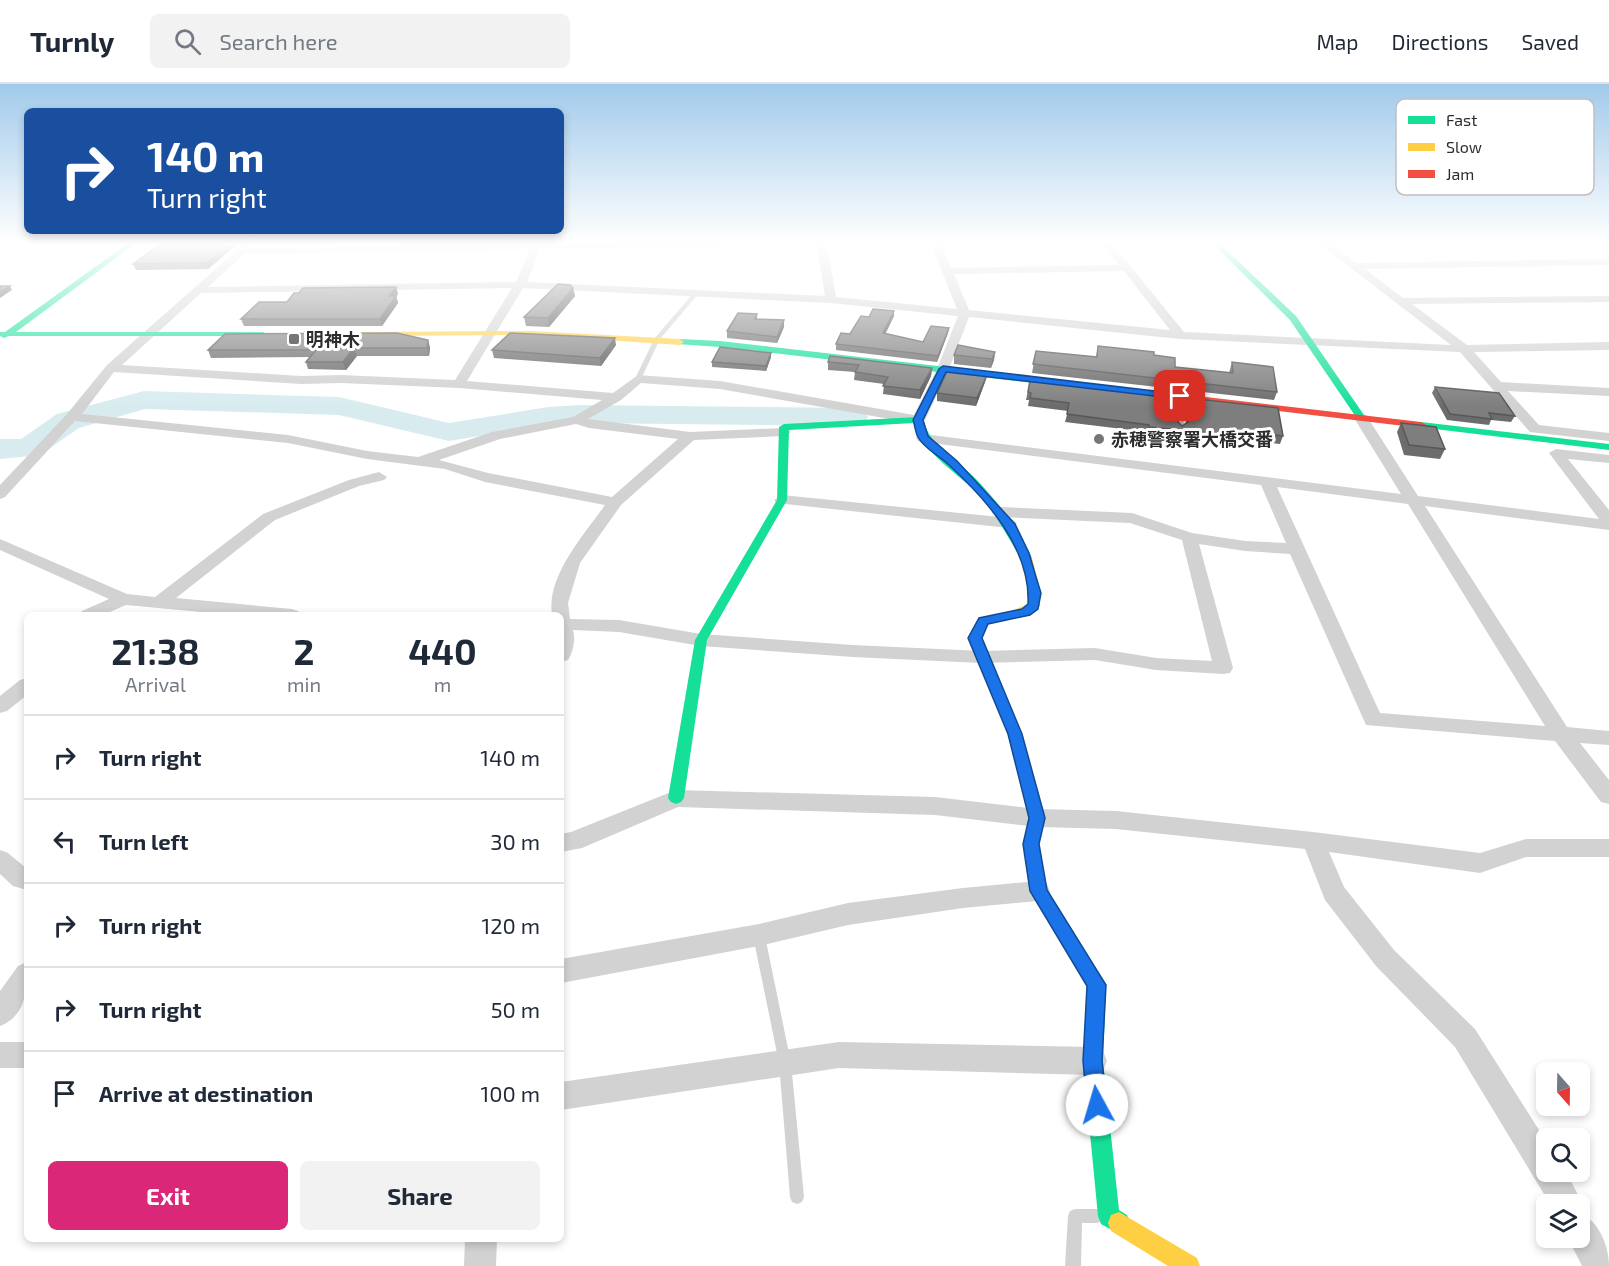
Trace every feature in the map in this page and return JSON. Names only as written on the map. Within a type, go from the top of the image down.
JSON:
[{"type":"street","points":[[2,336],[58,296]]},
{"type":"street","points":[[0,494],[72,417],[111,368],[191,296]]},
{"type":"street","points":[[459,384],[513,296]]},
{"type":"street","points":[[767,296],[831,300],[1180,335],[1464,349],[1609,346]]},
{"type":"street","points":[[958,296],[965,314],[943,369],[918,420],[923,438],[954,463],[1005,518],[1026,561],[1035,593],[1034,606],[1025,612],[1006,614],[983,621],[975,638],[1015,734],[1037,818],[1031,844],[1038,891],[1097,985],[1093,1061],[1109,1216],[1189,1266]]},
{"type":"street","points":[[1149,296],[1180,335]]},
{"type":"street","points":[[1270,296],[1293,318],[1311,342],[1561,734],[1609,796]]},
{"type":"street","points":[[1395,296],[1464,349],[1535,429],[1609,437]]},
{"type":"street","points":[[1402,301],[1609,299]]},
{"type":"street","points":[[346,334],[490,333],[657,339],[790,351],[1609,447]]},
{"type":"street","points":[[2,336],[276,334]]},
{"type":"street","points":[[111,368],[301,380],[341,379],[459,384],[616,397]]},
{"type":"street","points":[[421,461],[497,435],[577,420],[616,397],[638,379],[720,385],[918,420]]},
{"type":"street","points":[[1497,386],[1609,392]]},
{"type":"street","points":[[72,417],[288,439],[367,455],[447,465],[485,477],[615,501]]},
{"type":"street","points":[[577,420],[589,424],[690,436],[784,432]]},
{"type":"street","points":[[676,798],[701,640],[782,500],[784,427],[918,420]]},
{"type":"street","points":[[560,612],[559,603],[572,563],[615,501],[690,436]]},
{"type":"street","points":[[923,438],[1609,525]]},
{"type":"street","points":[[1609,459],[1556,453],[1609,521]]},
{"type":"street","points":[[161,601],[269,517],[354,483],[379,477]]},
{"type":"street","points":[[1267,482],[1373,720],[1609,738]]},
{"type":"street","points":[[782,500],[1005,518],[1132,518],[1189,537],[1245,546],[1298,549]]},
{"type":"street","points":[[564,620],[619,626],[701,640],[981,657],[1095,654],[1156,664],[1223,668],[1189,537]]},
{"type":"street","points":[[0,544],[124,599],[264,612]]},
{"type":"street","points":[[95,612],[124,599]]},
{"type":"street","points":[[0,706],[24,687]]},
{"type":"street","points":[[564,843],[574,841],[676,798],[935,806],[1037,818],[1116,820],[1480,862],[1526,849],[1609,848]]},
{"type":"street","points":[[1313,841],[1334,893],[1385,958],[1465,1038],[1536,1151]]},
{"type":"street","points":[[0,860],[24,879]]},
{"type":"street","points":[[564,970],[759,935],[848,914],[963,898],[1038,891]]},
{"type":"street","points":[[0,1012],[24,978]]},
{"type":"street","points":[[0,1055],[24,1054]]},
{"type":"street","points":[[564,1096],[839,1055],[1093,1061]]},
{"type":"street","points":[[480,1266],[481,1242]]},
{"type":"street","points":[[1590,1248],[1599,1266]]},
{"type":"lane","points":[[638,379],[657,339],[693,296]]},
{"type":"lane","points":[[1180,396],[1181,430]]},
{"type":"lane","points":[[759,935],[784,1063],[797,1197]]},
{"type":"lane","points":[[1073,1266],[1075,1216],[1109,1216]]},
{"type":"building","points":[[292,296],[396,296],[380,319],[241,319],[259,302],[287,302]]},
{"type":"building","points":[[545,296],[566,296],[548,318],[524,317]]},
{"type":"building","points":[[873,309],[894,311],[883,333],[923,342],[931,326],[949,328],[938,356],[836,344],[841,333],[850,334],[861,316],[869,317]]},
{"type":"building","points":[[738,313],[757,314],[755,319],[784,320],[777,337],[727,331]]},
{"type":"building","points":[[397,333],[428,340],[427,348],[354,348],[343,362],[306,362],[316,350],[208,350],[225,334]]},
{"type":"building","points":[[510,333],[615,338],[600,358],[492,350]]},
{"type":"building","points":[[958,345],[995,352],[992,359],[954,355]]},
{"type":"building","points":[[1098,346],[1154,352],[1154,355],[1175,358],[1175,367],[1233,373],[1232,362],[1273,367],[1277,392],[1033,364],[1036,351],[1097,357]]},
{"type":"building","points":[[720,347],[771,353],[766,366],[712,362]]},
{"type":"building","points":[[830,356],[932,368],[920,390],[883,386],[888,377],[855,372],[859,365],[828,362]]},
{"type":"building","points":[[948,370],[987,375],[977,398],[937,393]]},
{"type":"building","points":[[1030,380],[1177,397],[1178,422],[1182,426],[1188,422],[1188,398],[1278,408],[1283,436],[1231,430],[1231,435],[1149,427],[1149,425],[1067,414],[1069,403],[1030,398],[1031,393],[1028,392]]},
{"type":"building","points":[[1435,387],[1499,393],[1515,416],[1489,413],[1492,419],[1450,414]]},
{"type":"building","points":[[1401,423],[1436,427],[1445,449],[1409,445]]},
{"type":"waterway","points":[[0,449],[29,448],[68,421],[144,400],[339,406],[449,432],[548,416],[580,414],[853,417]]},
{"type":"traffic: fast","points":[[4,336],[59,296]]},
{"type":"traffic: fast","points":[[1270,296],[1293,318],[1361,418]]},
{"type":"traffic: fast","points":[[0,334],[263,334]]},
{"type":"traffic: fast","points":[[680,342],[720,344],[1112,389]]},
{"type":"traffic: fast","points":[[676,798],[701,640],[782,500],[784,427],[918,420],[931,446],[962,471],[994,506],[1015,536],[1026,558]]},
{"type":"traffic: fast","points":[[1421,425],[1609,447]]},
{"type":"traffic: fast","points":[[1023,764],[1037,818],[1031,844],[1038,891],[1097,985],[1093,1061],[1109,1216],[1119,1223]]},
{"type":"traffic: slow","points":[[361,334],[531,333],[680,342]]},
{"type":"traffic: slow","points":[[1023,764],[1015,734],[975,638],[983,621],[1016,614],[1034,606],[1033,585],[1026,558]]},
{"type":"traffic: slow","points":[[1119,1223],[1189,1266]]},
{"type":"traffic: jam","points":[[1112,389],[1421,425]]},
{"type":"place","name":"明神木","points":[[294,339]]},
{"type":"place","name":"赤穂警察署大橋交番","points":[[1099,439]]},
{"type":"route","points":[[1097,1105],[1093,1061],[1097,985],[1038,891],[1031,844],[1037,818],[1015,734],[975,638],[983,621],[1006,614],[1025,612],[1034,606],[1035,593],[1023,553],[1009,524],[954,463],[923,438],[918,420],[943,369],[1180,396]]}]
